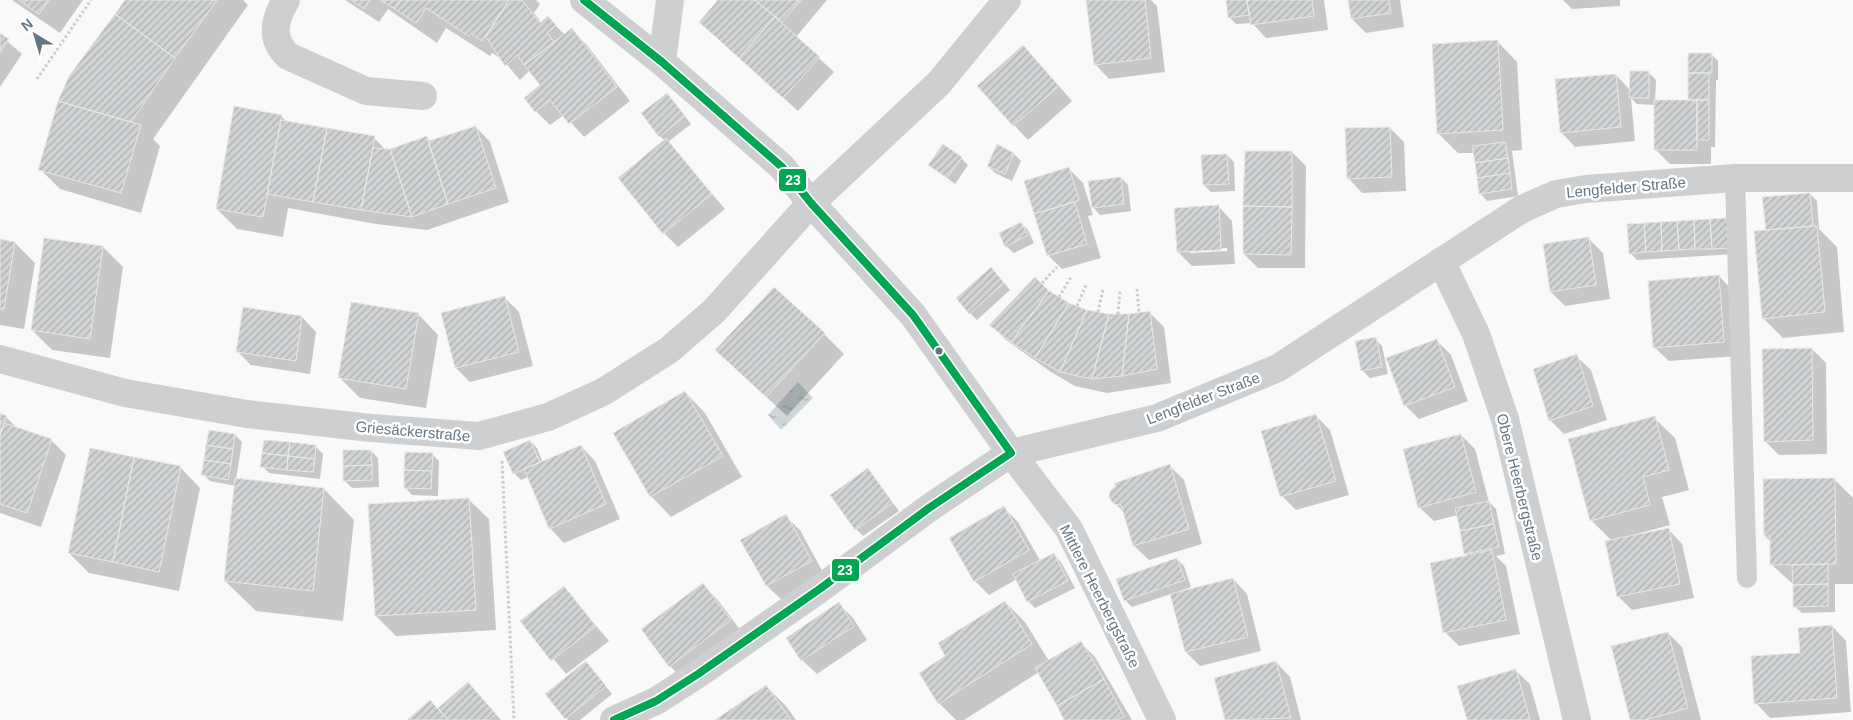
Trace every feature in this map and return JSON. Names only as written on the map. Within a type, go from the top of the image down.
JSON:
[{"type":"street","points":[[286,0],[281,8],[275,36],[278,46],[288,56],[366,91],[423,96]]},
{"type":"street","name":"Mittlere Heerbergstraße","points":[[584,0],[662,62],[782,167],[811,203],[913,314],[1011,453],[1069,529],[1162,720]]},
{"type":"street","points":[[662,62],[670,0]]},
{"type":"street","name":"Griesäckerstraße","points":[[0,359],[124,393],[247,414],[371,428],[479,436],[548,417],[603,392],[669,350],[714,311],[811,203],[939,83],[1007,0]]},
{"type":"street","name":"Lengfelder Straße","points":[[614,720],[656,701],[698,674],[821,588],[929,508],[1011,453],[1157,418],[1278,368],[1522,209],[1556,194],[1586,189],[1735,178],[1853,178]]},
{"type":"street","name":"Obere Heerbergstraße","points":[[1441,261],[1476,334],[1505,419],[1577,720]]},
{"type":"lane","points":[[1735,178],[1747,578]]},
{"type":"path","points":[[38,79],[91,0]]},
{"type":"path","points":[[1042,283],[1057,267]]},
{"type":"path","points":[[1059,297],[1071,277]]},
{"type":"path","points":[[1077,306],[1086,285]]},
{"type":"path","points":[[1098,312],[1103,289]]},
{"type":"path","points":[[1137,289],[1139,313]]},
{"type":"path","points":[[1118,314],[1120,290]]},
{"type":"path","points":[[501,430],[514,720]]},
{"type":"water","points":[[798,382],[813,398],[781,430],[768,415]]},
{"type":"building","points":[[19,0],[49,0],[39,14]]},
{"type":"building","points":[[125,0],[217,0],[175,58],[115,14]]},
{"type":"building","points":[[351,0],[370,0],[364,9]]},
{"type":"building","points":[[380,0],[401,0],[395,9]]},
{"type":"building","points":[[401,0],[509,0],[482,41],[471,33],[469,36],[426,8],[416,23],[395,9]]},
{"type":"building","points":[[509,0],[522,0],[540,23],[548,16],[556,25],[547,33],[554,42],[524,65],[517,55],[505,66],[486,37]]},
{"type":"building","points":[[718,0],[755,0],[775,17],[739,58],[699,22]]},
{"type":"building","points":[[755,0],[801,0],[782,22]]},
{"type":"building","points":[[1086,0],[1145,0],[1151,58],[1094,65]]},
{"type":"building","points":[[1226,0],[1247,0],[1249,15],[1228,18]]},
{"type":"building","points":[[1247,0],[1312,0],[1314,16],[1251,25]]},
{"type":"building","points":[[1348,0],[1389,0],[1391,13],[1351,19]]},
{"type":"building","points":[[115,14],[175,58],[131,122],[58,101],[69,76]]},
{"type":"building","points":[[775,17],[820,57],[783,98],[739,58]]},
{"type":"building","points":[[572,28],[617,87],[569,124],[550,100],[535,112],[524,98],[540,85],[524,65]]},
{"type":"building","points":[[0,33],[9,39],[0,52]]},
{"type":"building","points":[[1498,40],[1503,130],[1437,134],[1432,44]]},
{"type":"building","points":[[1023,45],[1059,86],[1013,126],[977,86]]},
{"type":"building","points":[[1688,53],[1712,53],[1712,73],[1688,73]]},
{"type":"building","points":[[1630,71],[1649,71],[1649,98],[1629,98]]},
{"type":"building","points":[[1688,73],[1709,73],[1709,100],[1688,100]]},
{"type":"building","points":[[1616,74],[1621,127],[1560,133],[1555,79]]},
{"type":"building","points":[[667,93],[685,116],[659,137],[641,113]]},
{"type":"building","points":[[1654,100],[1697,100],[1697,150],[1654,150]]},
{"type":"building","points":[[1697,100],[1709,100],[1709,140],[1697,140]]},
{"type":"building","points":[[58,101],[141,125],[121,193],[38,170]]},
{"type":"building","points":[[234,106],[282,115],[263,217],[216,209]]},
{"type":"building","points":[[281,120],[327,128],[313,202],[267,194]]},
{"type":"building","points":[[476,126],[496,188],[448,204],[428,141]]},
{"type":"building","points":[[1390,127],[1392,177],[1347,179],[1345,128]]},
{"type":"building","points":[[327,128],[375,136],[361,210],[313,202]]},
{"type":"building","points":[[427,136],[448,204],[412,217],[390,149]]},
{"type":"building","points":[[666,138],[712,194],[663,234],[618,178]]},
{"type":"building","points":[[1505,142],[1508,158],[1475,163],[1472,146]]},
{"type":"building","points":[[943,144],[962,157],[947,178],[928,165]]},
{"type":"building","points":[[997,144],[1014,153],[1005,174],[987,166]]},
{"type":"building","points":[[373,148],[390,149],[412,217],[361,210]]},
{"type":"building","points":[[1245,151],[1292,151],[1292,207],[1243,206]]},
{"type":"building","points":[[1227,154],[1229,184],[1203,185],[1201,155]]},
{"type":"building","points":[[1508,158],[1510,173],[1477,178],[1475,163]]},
{"type":"building","points":[[1069,167],[1079,200],[1034,214],[1024,181]]},
{"type":"building","points":[[1510,173],[1512,189],[1479,194],[1477,178]]},
{"type":"building","points":[[1121,177],[1124,204],[1092,208],[1088,181]]},
{"type":"building","points":[[1810,193],[1813,226],[1766,230],[1762,197]]},
{"type":"building","points":[[1075,202],[1087,244],[1047,256],[1034,214]]},
{"type":"building","points":[[1219,205],[1221,250],[1177,252],[1174,208]]},
{"type":"building","points":[[1243,206],[1292,207],[1291,255],[1243,254]]},
{"type":"building","points":[[1727,218],[1729,248],[1712,249],[1710,219]]},
{"type":"building","points":[[1710,219],[1712,249],[1695,249],[1694,220]]},
{"type":"building","points":[[1694,220],[1695,249],[1679,250],[1677,221]]},
{"type":"building","points":[[1677,221],[1679,250],[1662,251],[1661,222]]},
{"type":"building","points":[[1021,222],[1028,235],[1005,247],[999,233]]},
{"type":"building","points":[[1661,222],[1662,251],[1646,252],[1644,223]]},
{"type":"building","points":[[1644,223],[1646,252],[1629,254],[1627,224]]},
{"type":"building","points":[[1817,226],[1825,312],[1762,319],[1754,231]]},
{"type":"building","points":[[1589,237],[1596,285],[1550,292],[1543,244]]},
{"type":"building","points":[[44,238],[103,246],[90,339],[31,330]]},
{"type":"building","points":[[0,239],[15,242],[4,309],[0,309]]},
{"type":"building","points":[[991,267],[1004,283],[969,314],[956,298]]},
{"type":"building","points":[[1719,275],[1724,342],[1653,348],[1648,281]]},
{"type":"building","points":[[1035,277],[1049,291],[1011,342],[989,325]]},
{"type":"building","points":[[774,287],[825,333],[766,397],[715,350]]},
{"type":"building","points":[[1049,291],[1069,303],[1035,358],[1011,342]]},
{"type":"building","points":[[505,296],[519,352],[455,368],[441,313]]},
{"type":"building","points":[[351,302],[419,313],[406,389],[338,378]]},
{"type":"building","points":[[1069,303],[1087,310],[1060,372],[1035,358]]},
{"type":"building","points":[[243,307],[302,316],[296,361],[236,352]]},
{"type":"building","points":[[1087,310],[1109,314],[1092,379],[1060,372]]},
{"type":"building","points":[[1150,311],[1157,369],[1122,376],[1129,314]]},
{"type":"building","points":[[1109,314],[1129,314],[1122,376],[1092,379]]},
{"type":"building","points":[[1376,337],[1382,367],[1361,371],[1355,341]]},
{"type":"building","points":[[1437,339],[1455,387],[1404,406],[1386,358]]},
{"type":"building","points":[[1812,348],[1813,440],[1764,442],[1762,349]]},
{"type":"building","points":[[1577,354],[1593,406],[1549,421],[1533,369]]},
{"type":"building","points":[[685,391],[723,456],[650,497],[613,433]]},
{"type":"building","points":[[0,413],[7,416],[0,435]]},
{"type":"building","points":[[1316,414],[1336,481],[1280,497],[1261,431]]},
{"type":"building","points":[[1655,416],[1669,470],[1643,477],[1650,505],[1590,521],[1568,439]]},
{"type":"building","points":[[4,423],[52,439],[27,513],[0,504],[0,435]]},
{"type":"building","points":[[209,430],[235,434],[233,449],[206,445]]},
{"type":"building","points":[[1461,434],[1476,492],[1418,508],[1403,449]]},
{"type":"building","points":[[264,440],[290,442],[288,456],[262,453]]},
{"type":"building","points":[[530,440],[540,462],[513,474],[503,452]]},
{"type":"building","points":[[290,442],[316,445],[315,459],[288,456]]},
{"type":"building","points":[[206,445],[233,449],[231,464],[204,460]]},
{"type":"building","points":[[581,445],[606,504],[549,529],[524,469]]},
{"type":"building","points":[[90,448],[134,457],[113,562],[68,553]]},
{"type":"building","points":[[343,450],[371,450],[372,465],[343,466]]},
{"type":"building","points":[[405,452],[433,453],[432,471],[404,470]]},
{"type":"building","points":[[262,453],[288,456],[287,470],[260,467]]},
{"type":"building","points":[[288,456],[315,459],[313,472],[287,470]]},
{"type":"building","points":[[134,457],[181,466],[159,572],[113,562]]},
{"type":"building","points":[[204,460],[231,464],[228,480],[201,475]]},
{"type":"building","points":[[1170,464],[1189,529],[1133,546],[1121,505],[1114,504],[1109,498],[1110,491],[1115,487],[1115,483]]},
{"type":"building","points":[[372,465],[372,480],[343,481],[343,466]]},
{"type":"building","points":[[868,468],[893,503],[855,530],[830,495]]},
{"type":"building","points":[[404,470],[432,471],[431,489],[404,488]]},
{"type":"building","points":[[235,478],[324,488],[313,591],[224,581]]},
{"type":"building","points":[[1835,478],[1836,564],[1770,565],[1770,536],[1764,536],[1763,479]]},
{"type":"building","points":[[469,498],[476,610],[375,616],[368,504]]},
{"type":"building","points":[[1489,501],[1494,524],[1460,531],[1455,508]]},
{"type":"building","points":[[1004,506],[1029,550],[974,582],[949,538]]},
{"type":"building","points":[[786,514],[812,561],[766,586],[740,540]]},
{"type":"building","points":[[1494,524],[1499,547],[1464,554],[1460,531]]},
{"type":"building","points":[[1669,528],[1680,584],[1617,597],[1605,541]]},
{"type":"building","points":[[1492,550],[1506,620],[1443,633],[1430,563]]},
{"type":"building","points":[[1054,553],[1068,581],[1027,602],[1013,574]]},
{"type":"building","points":[[1177,558],[1185,580],[1124,601],[1116,579]]},
{"type":"building","points":[[1828,564],[1828,584],[1793,585],[1792,565]]},
{"type":"building","points":[[1233,578],[1248,637],[1185,652],[1170,594]]},
{"type":"building","points":[[703,583],[731,620],[669,667],[641,629]]},
{"type":"building","points":[[1828,584],[1828,606],[1793,607],[1793,585]]},
{"type":"building","points":[[564,586],[596,626],[551,661],[520,621]]},
{"type":"building","points":[[1005,601],[1032,644],[938,704],[919,673],[945,656],[938,643]]},
{"type":"building","points":[[839,602],[854,626],[801,661],[786,638]]},
{"type":"building","points":[[1832,625],[1837,698],[1754,704],[1751,656],[1800,653],[1798,628]]},
{"type":"building","points":[[1668,632],[1688,708],[1645,720],[1630,720],[1611,646]]},
{"type":"building","points":[[1081,641],[1104,679],[1057,706],[1035,668]]},
{"type":"building","points":[[586,661],[606,686],[565,719],[545,694]]},
{"type":"building","points":[[1276,661],[1291,718],[1225,720],[1214,678]]},
{"type":"building","points":[[1516,669],[1530,720],[1467,720],[1457,686]]},
{"type":"building","points":[[1104,679],[1124,716],[1117,720],[1064,720],[1057,706]]},
{"type":"building","points":[[468,682],[496,714],[489,720],[448,720],[438,708]]},
{"type":"building","points":[[766,685],[791,720],[715,720]]},
{"type":"building","points":[[430,700],[448,720],[407,720]]},
{"type":"transit line","name":"23","points":[[584,0],[662,62],[782,167],[811,203],[913,315],[1011,453],[929,508],[821,588],[698,674],[656,701],[614,720]]}]
